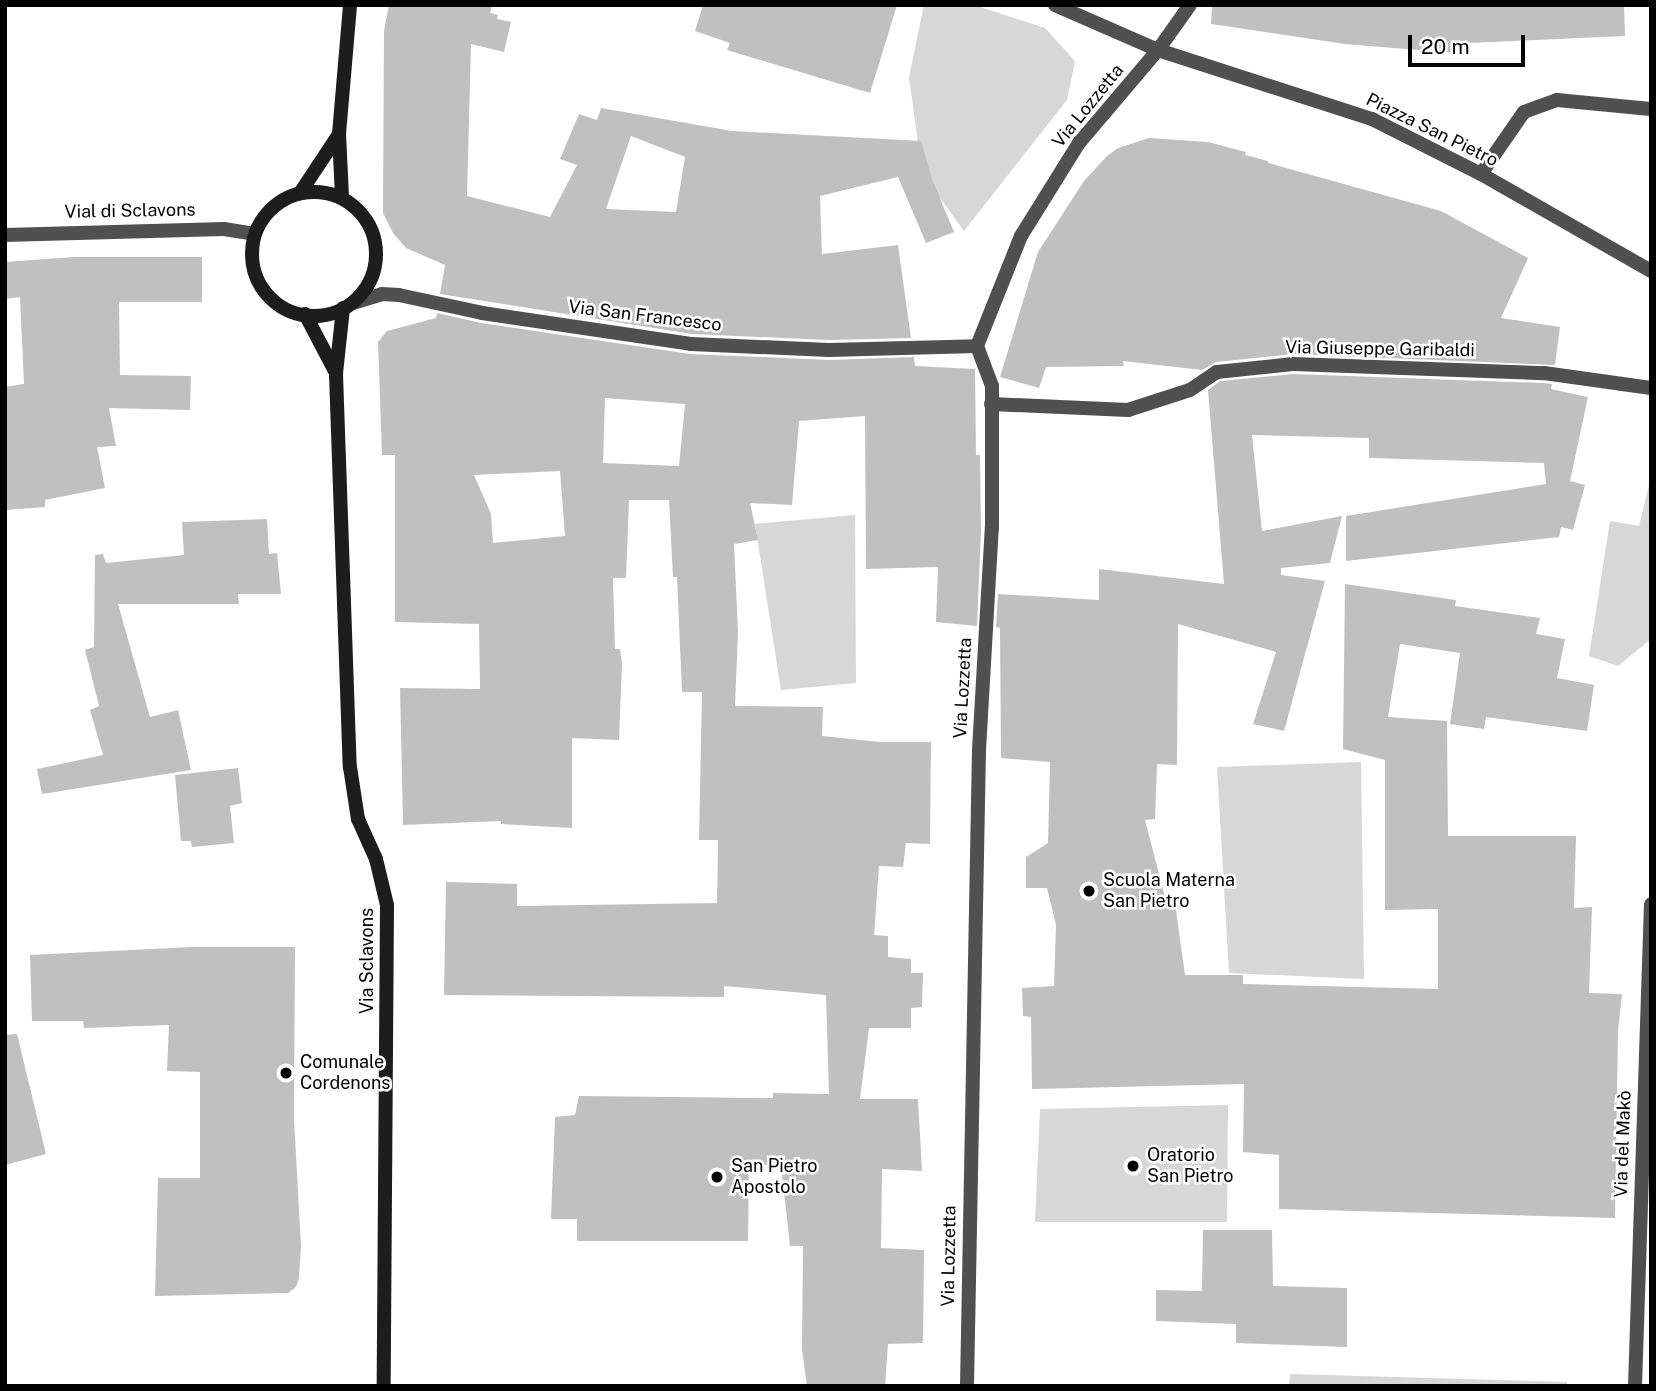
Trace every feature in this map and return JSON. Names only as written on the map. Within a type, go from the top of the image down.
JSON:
[{"type":"street","points":[[348,305],[316,316],[278,305],[264,291],[255,273],[251,254],[255,234],[265,215],[281,201],[300,192],[322,191],[342,197],[339,134],[350,5]]},
{"type":"street","name":"Piazza San Pietro","points":[[1055,5],[1158,50],[1372,119],[1482,174],[1651,271]]},
{"type":"street","name":"Via Lozzetta","points":[[967,1386],[979,750],[992,527],[992,386],[977,345],[1021,236],[1079,143],[1158,50],[1190,5]]},
{"type":"street","points":[[1482,174],[1524,112],[1557,100],[1651,109]]},
{"type":"street","points":[[300,192],[339,134]]},
{"type":"street","name":"Via Sclavons","points":[[342,197],[372,228],[376,249],[374,270],[366,288],[348,305],[336,374],[350,767],[358,819],[376,859],[387,905],[384,1386]]},
{"type":"street","name":"Vial di Sclavons","points":[[5,235],[224,229],[255,234]]},
{"type":"street","name":"Via San Francesco","points":[[348,305],[382,294],[399,295],[482,313],[691,344],[829,350],[977,345]]},
{"type":"street","name":"Via Sclavons","points":[[305,314],[336,374]]},
{"type":"street","name":"Via Giuseppe Garibaldi","points":[[991,404],[1128,410],[1190,390],[1217,372],[1293,364],[1544,373],[1651,388]]},
{"type":"street","name":"Via del Makò","points":[[1636,1386],[1646,1164],[1651,904]]},
{"type":"shaded area","points":[[924,5],[974,5],[1045,28],[1075,61],[1067,100],[964,231],[922,173],[909,77]]},
{"type":"shaded area","points":[[1651,477],[1651,639],[1618,666],[1589,656],[1610,521],[1639,526]]},
{"type":"shaded area","points":[[855,515],[856,683],[781,690],[755,524]]},
{"type":"shaded area","points":[[1361,762],[1364,979],[1229,973],[1217,767]]},
{"type":"shaded area","name":"Oratorio San Pietro","points":[[1228,1105],[1227,1222],[1035,1222],[1040,1109]]},
{"type":"shaded area","points":[[1290,1374],[1567,1382],[1567,1386],[1289,1386]]},
{"type":"building","points":[[389,5],[492,5],[490,13],[498,15],[497,19],[511,22],[504,52],[471,44],[467,196],[550,217],[577,165],[560,159],[579,114],[597,120],[601,108],[732,131],[921,141],[932,179],[954,232],[926,243],[898,177],[820,196],[822,254],[898,245],[911,338],[829,340],[692,334],[440,294],[445,265],[406,248],[393,233],[383,213],[384,31]],"holes":[[[631,136],[685,157],[676,212],[606,209]]]},
{"type":"building","points":[[703,5],[897,5],[870,93],[727,50],[730,43],[695,31]]},
{"type":"building","points":[[1212,5],[1624,5],[1625,36],[1468,43],[1467,54],[1345,44],[1211,24]]},
{"type":"building","points":[[1149,138],[1208,142],[1246,152],[1245,155],[1268,163],[1441,211],[1528,258],[1501,318],[1560,327],[1555,365],[1293,354],[1216,362],[1202,370],[1123,361],[1124,366],[1046,367],[1039,388],[1000,377],[1038,252],[1084,181],[1107,156],[1118,148]]},
{"type":"building","points":[[74,257],[202,257],[202,302],[119,302],[120,375],[191,376],[190,410],[109,408],[116,446],[97,447],[105,488],[45,500],[45,507],[5,510],[5,387],[24,384],[20,297],[6,299],[5,262]]},
{"type":"building","points":[[437,313],[481,323],[690,354],[829,360],[914,357],[915,366],[975,369],[976,455],[980,455],[981,531],[977,626],[936,622],[938,567],[866,569],[865,416],[799,421],[792,505],[750,503],[758,540],[734,544],[738,632],[735,706],[823,707],[822,736],[880,742],[931,742],[930,844],[906,843],[903,867],[879,866],[874,935],[888,936],[888,957],[911,959],[911,973],[923,973],[922,1007],[911,1008],[911,1028],[869,1028],[860,1099],[918,1099],[922,1171],[882,1169],[881,1248],[924,1250],[923,1343],[888,1344],[885,1386],[807,1386],[802,1350],[803,1246],[790,1246],[781,1164],[749,1166],[748,1241],[577,1241],[577,1219],[551,1219],[555,1117],[575,1115],[579,1096],[773,1098],[773,1093],[829,1094],[826,995],[724,986],[724,997],[444,995],[446,882],[517,884],[517,906],[717,903],[718,840],[699,840],[702,692],[682,692],[677,577],[673,577],[669,500],[629,500],[626,578],[613,578],[615,649],[620,649],[622,664],[619,740],[572,738],[572,828],[501,824],[501,821],[403,825],[400,688],[480,689],[479,624],[395,622],[395,455],[382,455],[378,342],[387,331],[436,318]],"holes":[[[605,398],[685,404],[679,466],[603,463]],[[560,471],[565,536],[493,543],[491,514],[474,475]]]},
{"type":"building","points":[[1293,374],[1543,383],[1552,384],[1551,389],[1588,397],[1570,481],[1585,485],[1573,530],[1561,527],[1559,537],[1346,561],[1346,516],[1546,484],[1544,463],[1369,458],[1369,438],[1252,435],[1262,531],[1342,516],[1330,563],[1281,568],[1281,575],[1325,581],[1284,731],[1253,724],[1276,652],[1178,624],[1177,765],[1157,764],[1155,819],[1145,820],[1165,897],[1174,896],[1185,975],[1243,975],[1243,984],[1438,989],[1438,909],[1385,910],[1385,760],[1343,749],[1345,584],[1456,600],[1455,606],[1540,618],[1536,634],[1565,639],[1557,678],[1594,685],[1587,731],[1486,717],[1484,729],[1450,724],[1460,653],[1400,644],[1388,717],[1447,721],[1448,836],[1576,836],[1574,908],[1592,907],[1589,993],[1622,994],[1618,1031],[1615,1218],[1279,1209],[1279,1155],[1243,1152],[1244,1084],[1032,1089],[1031,1017],[1023,1016],[1022,988],[1054,986],[1056,925],[1047,888],[1026,888],[1026,857],[1048,843],[1050,762],[1001,758],[1000,628],[996,627],[998,594],[1099,600],[1099,569],[1224,584],[1208,390],[1220,381]]},
{"type":"building","points":[[267,519],[269,554],[277,553],[281,594],[238,594],[239,604],[118,604],[150,717],[178,710],[191,770],[42,794],[37,769],[103,755],[90,710],[99,706],[85,650],[94,647],[95,555],[103,554],[106,563],[184,555],[182,522]]},
{"type":"building","points":[[238,768],[242,803],[230,806],[234,843],[192,847],[191,841],[181,841],[175,775]]},
{"type":"building","points":[[192,947],[295,947],[294,1119],[301,1246],[299,1278],[296,1287],[288,1293],[155,1296],[158,1178],[200,1178],[200,1072],[167,1071],[169,1025],[84,1028],[83,1021],[32,1021],[30,955]]},
{"type":"building","points":[[17,1034],[46,1154],[5,1165],[5,1035]]},
{"type":"building","points":[[1203,1230],[1272,1230],[1273,1286],[1347,1288],[1347,1347],[1236,1343],[1236,1324],[1156,1321],[1156,1290],[1202,1291]]},
{"type":"place","name":"Scuola Materna San Pietro","points":[[1089,891]]},
{"type":"place","name":"Comunale Cordenons","points":[[286,1073]]},
{"type":"place","name":"Oratorio San Pietro","points":[[1133,1166]]},
{"type":"place","name":"San Pietro Apostolo","points":[[717,1177]]}]
